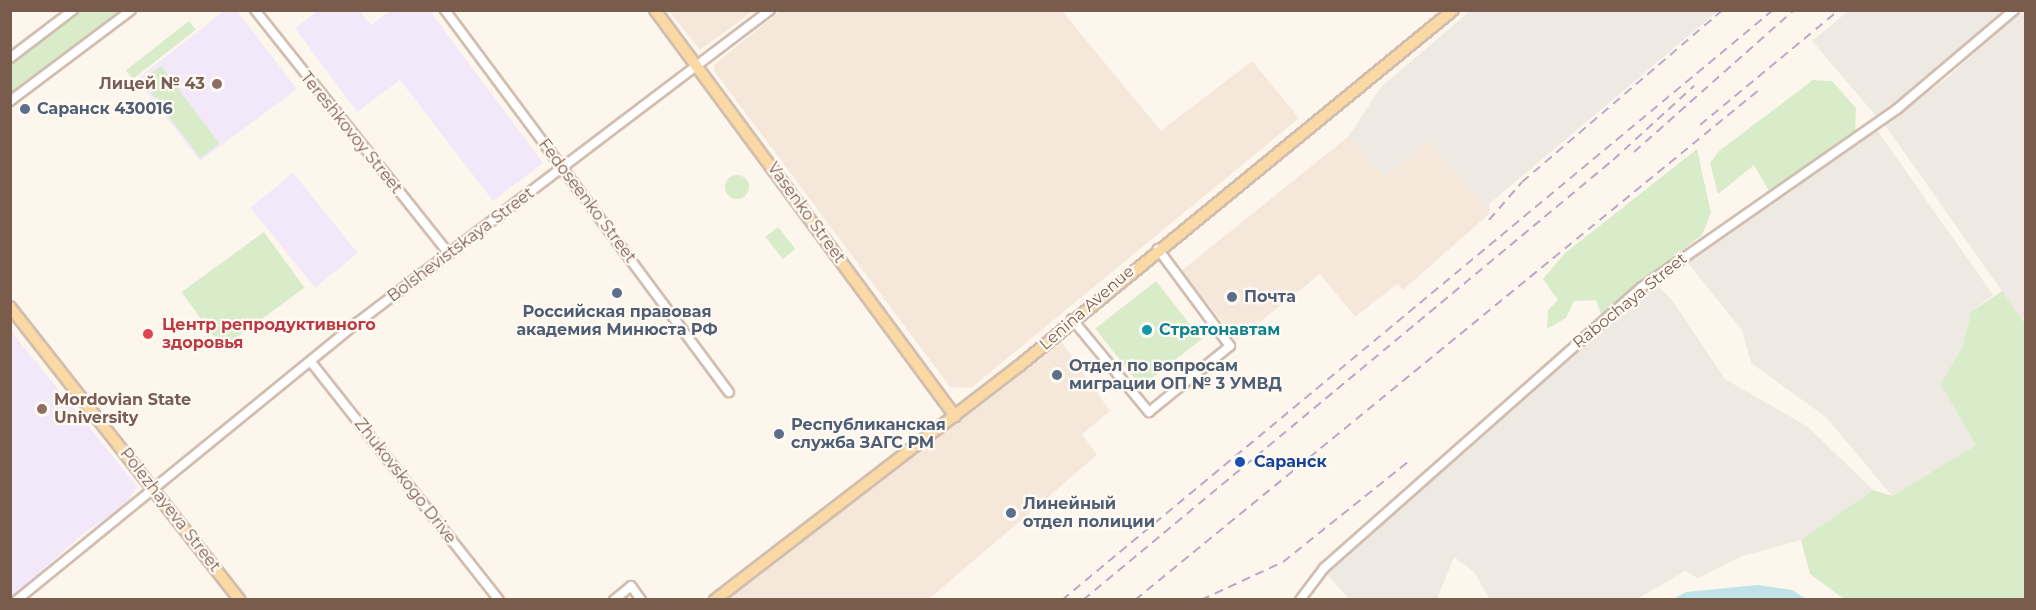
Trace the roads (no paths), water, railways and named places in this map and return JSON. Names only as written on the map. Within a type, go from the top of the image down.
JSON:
[{"type":"main road","name":"Vasenko Street","points":[[655,10],[955,416]]},
{"type":"main road","name":"Lenina Avenue","points":[[715,600],[955,416],[1204,210],[1226,200],[1453,10]]},
{"type":"main road","name":"Polezhayeva Street","points":[[10,308],[240,600]]},
{"type":"street","points":[[10,58],[73,10]]},
{"type":"street","points":[[10,101],[131,10]]},
{"type":"street","name":"Tereshkovoy Street","points":[[255,10],[449,254]]},
{"type":"street","name":"Fedoseenko Street","points":[[445,10],[729,392]]},
{"type":"street","name":"Bolshevistskaya Street","points":[[17,600],[311,362],[770,10]]},
{"type":"street","name":"Rabochaya Street","points":[[1300,600],[1324,568],[1642,287],[1897,109],[2014,10]]},
{"type":"street","points":[[1072,319],[1149,412],[1230,346],[1157,248]]},
{"type":"street","name":"Zhukovskogo Drive","points":[[311,362],[499,600]]},
{"type":"street","points":[[614,600],[631,586],[641,600]]},
{"type":"water","points":[[1758,585],[1792,590],[1806,599],[1673,599],[1686,592]]},
{"type":"railway","points":[[1489,220],[1522,182],[1723,10]]},
{"type":"railway","points":[[1062,600],[1773,10]]},
{"type":"railway","points":[[1634,152],[1794,10]]},
{"type":"railway","points":[[1700,125],[1839,10]]},
{"type":"railway","points":[[1083,600],[1613,160],[1694,86]]},
{"type":"railway","points":[[1135,600],[1760,89]]},
{"type":"railway","points":[[1201,600],[1283,562],[1408,462]]},
{"type":"place","name":"Лицей № 43","points":[[217,84]]},
{"type":"place","name":"Саранск 430016","points":[[25,109]]},
{"type":"place","name":"Российская правовая академия Минюста РФ","points":[[617,293]]},
{"type":"place","name":"Почта","points":[[1232,297]]},
{"type":"place","name":"Стратонавтам","points":[[1147,330]]},
{"type":"place","name":"Центр репродуктивного здоровья","points":[[148,334]]},
{"type":"place","name":"Отдел по вопросам миграции ОП № 3 УМВД","points":[[1057,375]]},
{"type":"place","name":"Mordovian State University","points":[[42,409]]},
{"type":"place","name":"Республиканская служба ЗАГС РМ","points":[[779,434]]},
{"type":"place","name":"Саранск","points":[[1240,462]]},
{"type":"place","name":"Линейный отдел полиции","points":[[1011,513]]}]
